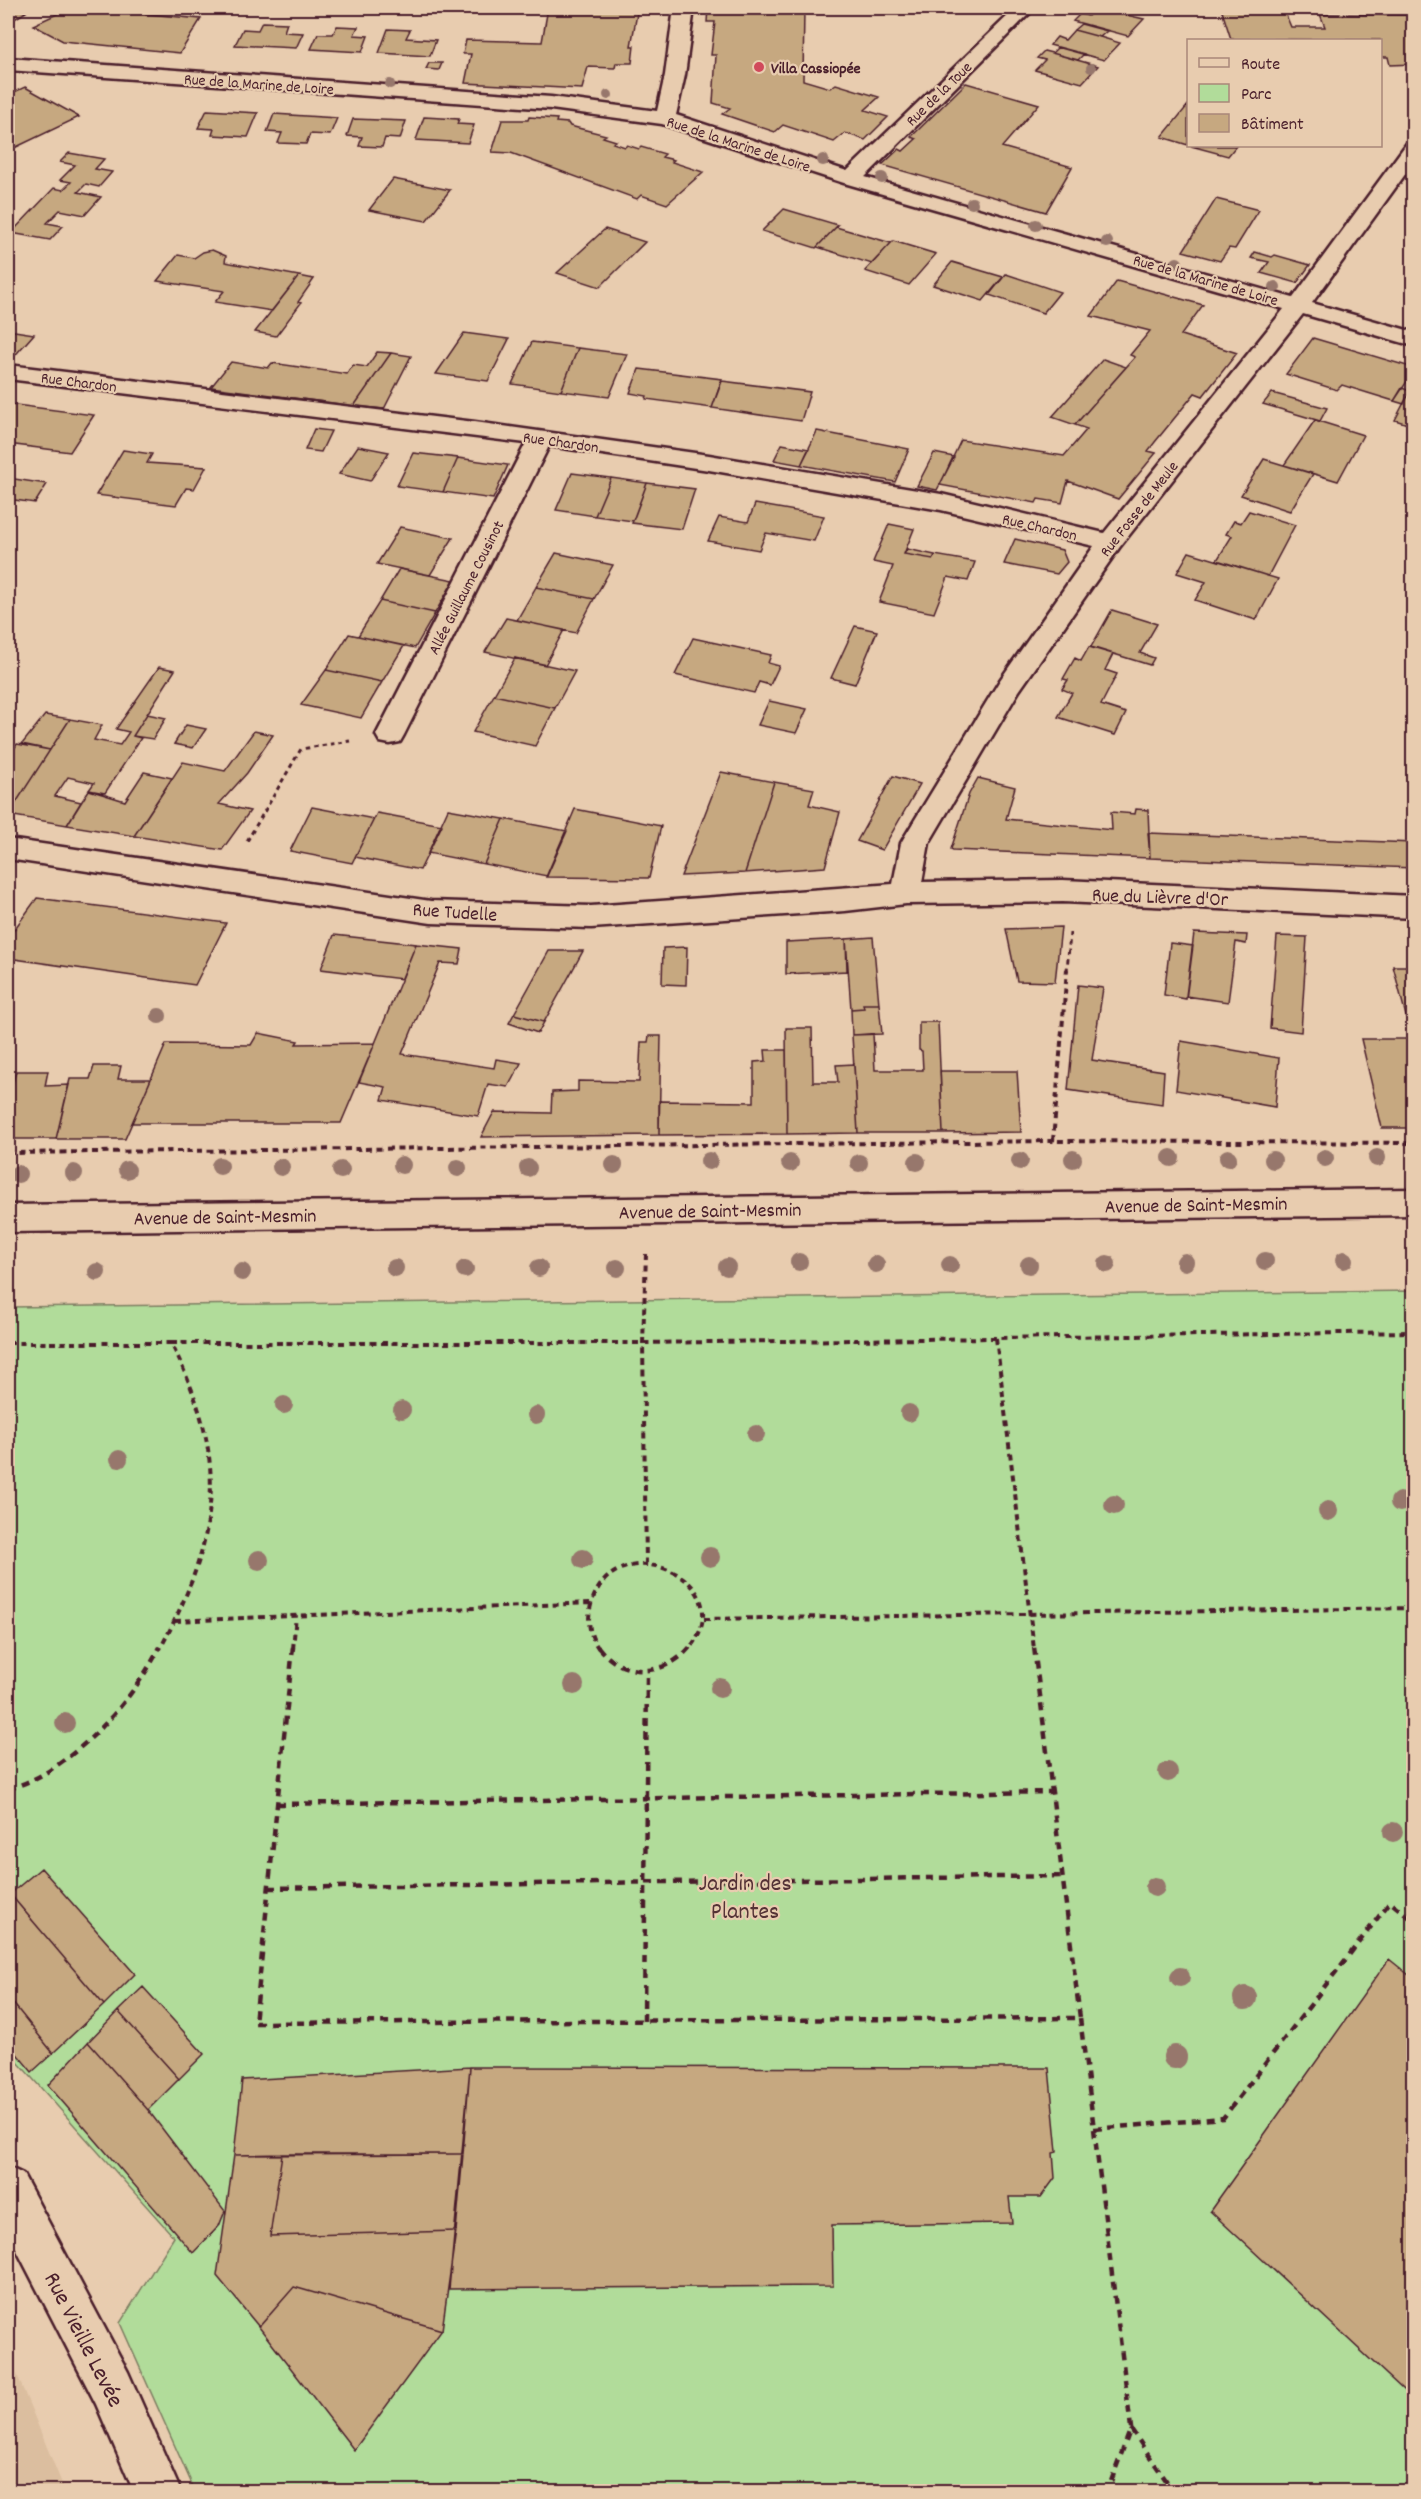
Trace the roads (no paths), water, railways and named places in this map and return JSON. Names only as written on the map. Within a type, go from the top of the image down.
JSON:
[{"type":"street","points":[[665,118],[675,75],[684,8]]},
{"type":"street","name":"Rue de la Toue","points":[[851,179],[1026,8]]},
{"type":"street","name":"Rue de la Marine de Loire","points":[[8,64],[551,103],[665,118],[851,179],[1413,339]]},
{"type":"street","name":"Rue Fosse de Meule","points":[[906,893],[915,843],[1009,686],[1110,542],[1298,306],[1413,147]]},
{"type":"street","name":"Rue Chardon","points":[[8,372],[541,438],[711,462],[944,503],[1110,542]]},
{"type":"street","name":"Allée Guillaume Cousinot","points":[[390,735],[541,438]]},
{"type":"street","name":"Rue Tudelle","points":[[8,849],[431,912],[591,917],[845,900],[906,893]]},
{"type":"street","name":"Rue du Lièvre d'Or","points":[[906,893],[1063,891],[1413,907]]},
{"type":"street","name":"Avenue de Saint-Mesmin","points":[[8,1219],[1413,1202]]},
{"type":"street","name":"Rue Vieille Levée","points":[[8,2189],[112,2388],[158,2492]]},
{"type":"place","name":"Villa Cassiopée","points":[[759,67]]},
{"type":"park label","name":"Jardin des Plantes","points":[[745,1896]]}]
